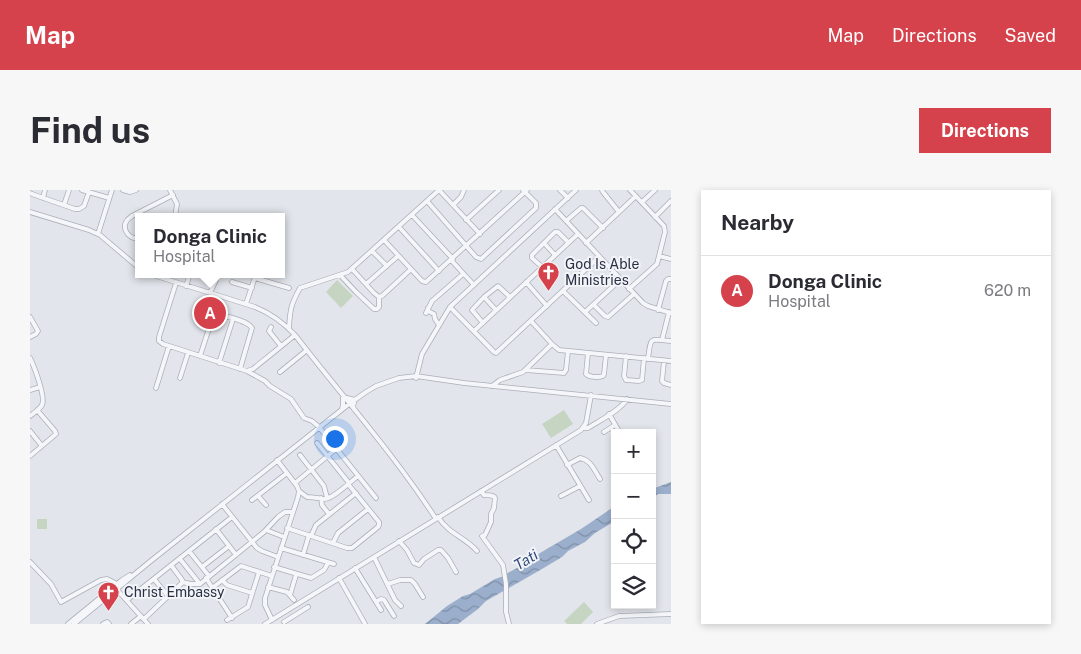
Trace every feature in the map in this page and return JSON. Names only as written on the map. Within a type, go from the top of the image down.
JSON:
[{"type":"street","points":[[42,198],[45,190]]},
{"type":"street","points":[[64,205],[69,190]]},
{"type":"street","points":[[82,190],[109,198]]},
{"type":"street","points":[[98,234],[112,190]]},
{"type":"street","points":[[123,190],[132,192],[136,190]]},
{"type":"street","points":[[170,190],[177,204],[176,213]]},
{"type":"street","points":[[289,328],[290,310],[300,288],[348,272],[439,190],[480,234]]},
{"type":"street","points":[[453,205],[461,197],[464,190]]},
{"type":"street","points":[[466,220],[499,190]]},
{"type":"street","points":[[560,190],[568,198]]},
{"type":"street","points":[[416,377],[424,351],[450,307],[576,190]]},
{"type":"street","points":[[602,190],[619,212]]},
{"type":"street","points":[[629,289],[655,266],[665,229],[630,190]]},
{"type":"street","points":[[642,202],[655,190]]},
{"type":"street","points":[[384,240],[410,270],[422,281],[428,282],[439,271],[452,260],[467,246],[480,234],[525,191],[536,204],[536,208],[480,259],[477,258],[467,246],[427,202]]},
{"type":"street","points":[[30,192],[42,198],[77,209],[81,209],[84,206],[89,192]]},
{"type":"street","points":[[138,213],[173,195]]},
{"type":"street","points":[[586,244],[636,196]]},
{"type":"street","points":[[655,217],[671,201]]},
{"type":"street","points":[[566,221],[583,208],[602,228]]},
{"type":"street","points":[[555,209],[620,280],[646,305],[670,313],[662,340]]},
{"type":"street","points":[[30,212],[98,234],[135,265]]},
{"type":"street","points":[[135,214],[125,225],[126,231],[135,239]]},
{"type":"street","points":[[412,215],[474,285]]},
{"type":"street","points":[[399,227],[439,271]]},
{"type":"street","points":[[542,268],[532,256],[556,231],[568,242]]},
{"type":"street","points":[[474,331],[578,234]]},
{"type":"street","points":[[664,238],[671,239]]},
{"type":"street","points":[[544,243],[555,255]]},
{"type":"street","points":[[372,251],[387,266]]},
{"type":"street","points":[[366,284],[398,256]]},
{"type":"street","points":[[659,256],[671,259]]},
{"type":"street","points":[[450,307],[496,353],[599,257]]},
{"type":"street","points":[[352,269],[374,294],[379,297]]},
{"type":"street","points":[[379,297],[410,270]]},
{"type":"street","points":[[439,325],[434,314],[427,310],[432,301],[463,274]]},
{"type":"street","points":[[340,275],[374,309],[379,307],[379,297]]},
{"type":"street","points":[[162,278],[246,304],[274,316],[289,328],[437,518],[478,552]]},
{"type":"street","points":[[186,286],[189,278]]},
{"type":"street","points":[[210,293],[216,280],[215,278]]},
{"type":"street","points":[[246,304],[255,278]]},
{"type":"street","points":[[262,278],[289,288]]},
{"type":"street","points":[[658,310],[666,281],[668,279],[671,280]]},
{"type":"street","points":[[585,312],[620,280]]},
{"type":"street","points":[[232,282],[252,288]]},
{"type":"street","points":[[526,282],[547,306]]},
{"type":"street","points":[[176,283],[158,337],[160,342],[188,353],[247,371],[291,399],[304,418],[312,421],[319,427],[376,498]]},
{"type":"street","points":[[483,323],[472,310],[484,297],[500,286],[510,297]]},
{"type":"street","points":[[563,291],[596,323]]},
{"type":"street","points":[[594,305],[608,317],[634,294]]},
{"type":"street","points":[[484,297],[496,310]]},
{"type":"street","points":[[200,356],[213,316],[218,314],[249,324],[252,328],[240,369]]},
{"type":"street","points":[[30,317],[38,331],[30,337]]},
{"type":"street","points":[[219,363],[233,319]]},
{"type":"street","points":[[531,321],[558,349],[671,361]]},
{"type":"street","points":[[271,327],[269,331],[282,346]]},
{"type":"street","points":[[247,371],[295,335]]},
{"type":"street","points":[[626,356],[624,378],[626,380],[642,380],[650,341],[671,341]]},
{"type":"street","points":[[492,386],[500,380],[520,374],[526,370],[552,344]]},
{"type":"street","points":[[156,388],[169,346]]},
{"type":"street","points":[[280,372],[307,350]]},
{"type":"street","points":[[526,370],[564,373],[568,351]]},
{"type":"street","points":[[180,378],[188,353]]},
{"type":"street","points":[[588,353],[586,374],[589,376],[603,376],[606,355]]},
{"type":"street","points":[[30,358],[37,373],[43,402],[41,407],[30,416]]},
{"type":"street","points":[[664,360],[662,381],[671,385]]},
{"type":"street","points":[[418,368],[419,374],[422,377]]},
{"type":"street","points":[[416,377],[671,404]]},
{"type":"street","points":[[74,624],[122,580],[137,572],[319,427],[371,389],[393,380],[416,377],[441,380]]},
{"type":"street","points":[[30,390],[40,387]]},
{"type":"street","points":[[583,428],[587,419],[591,395]]},
{"type":"street","points":[[343,397],[355,400]]},
{"type":"street","points":[[343,397],[343,409]]},
{"type":"street","points":[[265,624],[583,428],[588,428],[624,404],[627,399]]},
{"type":"street","points":[[355,400],[353,406],[355,411]]},
{"type":"street","points":[[343,409],[349,408],[355,411]]},
{"type":"street","points":[[30,456],[56,433],[37,410]]},
{"type":"street","points":[[609,414],[618,429]]},
{"type":"street","points":[[604,432],[615,425]]},
{"type":"street","points":[[30,431],[42,446]]},
{"type":"street","points":[[287,528],[351,548],[379,525],[356,492],[317,443]]},
{"type":"street","points":[[556,445],[589,500]]},
{"type":"street","points":[[295,483],[336,448]]},
{"type":"street","points":[[300,455],[324,486],[327,498]]},
{"type":"street","points":[[567,465],[580,458],[586,460],[600,479]]},
{"type":"street","points":[[277,460],[299,491],[307,497],[327,498],[333,496],[358,476]]},
{"type":"street","points":[[252,500],[287,473]]},
{"type":"street","points":[[561,496],[580,486]]},
{"type":"street","points":[[272,620],[264,602],[299,491]]},
{"type":"street","points":[[481,491],[484,495],[494,496],[495,498],[494,508],[491,512],[491,522],[485,535],[482,536],[503,565],[506,584],[506,612],[509,624]]},
{"type":"street","points":[[303,555],[316,525],[356,492]]},
{"type":"street","points":[[258,496],[266,505]]},
{"type":"street","points":[[322,498],[322,505],[329,514]]},
{"type":"street","points":[[222,504],[259,550],[278,557]]},
{"type":"street","points":[[333,543],[338,533],[368,508]]},
{"type":"street","points":[[182,582],[200,584],[283,514],[292,512]]},
{"type":"street","points":[[127,600],[232,517]]},
{"type":"street","points":[[216,530],[236,555]]},
{"type":"street","points":[[266,530],[284,537]]},
{"type":"street","points":[[399,542],[417,565],[438,550],[441,550],[456,572]]},
{"type":"street","points":[[202,567],[229,546]]},
{"type":"street","points":[[281,548],[334,564]]},
{"type":"street","points":[[189,551],[208,577],[229,619],[248,607],[259,572]]},
{"type":"street","points":[[374,557],[395,600],[401,606]]},
{"type":"street","points":[[180,559],[200,584]]},
{"type":"street","points":[[30,562],[52,584],[61,602],[104,579],[108,580],[148,624]]},
{"type":"street","points":[[274,567],[296,575],[312,578],[324,570],[328,563]]},
{"type":"street","points":[[171,566],[182,582]]},
{"type":"street","points":[[212,588],[241,566],[272,576]]},
{"type":"street","points":[[355,568],[381,610]]},
{"type":"street","points":[[290,595],[296,575]]},
{"type":"street","points":[[339,578],[365,624]]},
{"type":"street","points":[[154,579],[168,596]]},
{"type":"street","points":[[388,584],[410,579],[423,597]]},
{"type":"street","points":[[222,580],[227,584],[252,592]]},
{"type":"street","points":[[131,624],[142,618],[181,585],[182,582]]},
{"type":"street","points":[[268,586],[287,592],[294,600]]},
{"type":"street","points":[[68,624],[116,587]]},
{"type":"street","points":[[376,602],[381,599],[384,600],[394,616]]},
{"type":"street","points":[[279,616],[284,623],[308,607]]},
{"type":"street","points":[[597,624],[619,616],[671,614]]},
{"type":"street","points":[[103,624],[106,622],[109,624]]},
{"type":"green space","points":[[337,280],[353,296],[341,308],[326,292]]},
{"type":"green space","points":[[564,410],[573,424],[551,438],[542,424]]},
{"type":"green space","points":[[37,519],[47,519],[47,529],[37,529]]},
{"type":"green space","points":[[584,602],[593,612],[581,624],[567,624],[564,621]]},
{"type":"water","points":[[671,482],[671,494],[656,495],[656,488]]},
{"type":"water","points":[[611,509],[611,523],[595,533],[585,542],[568,551],[562,557],[486,601],[458,624],[425,624],[463,596],[470,594],[533,559]]},
{"type":"place","name":"God Is Able Ministries","points":[[549,291]]},
{"type":"place","name":"Donga Clinic","points":[[210,313]]},
{"type":"place","name":"Christ Embassy","points":[[108,611]]},
{"type":"water label","name":"Tati","points":[[526,560]]}]
